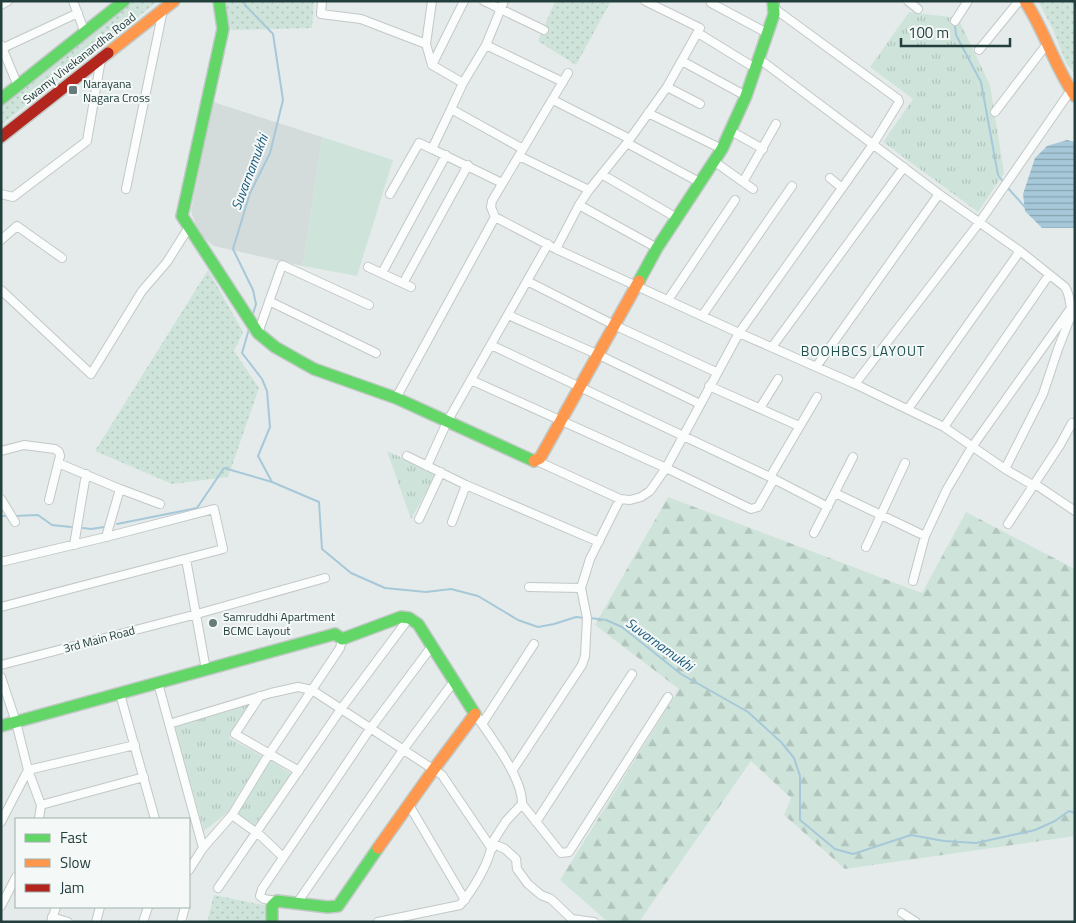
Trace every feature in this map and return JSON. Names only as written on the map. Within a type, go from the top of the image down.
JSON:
[{"type":"street","points":[[1,4],[8,1]]},
{"type":"street","points":[[73,1],[85,32]]},
{"type":"street","name":"Swamy Vivekanandha Road","points":[[1,99],[85,32],[113,6],[124,1]]},
{"type":"street","name":"Swamy Vivekanandha Road","points":[[1,136],[174,1]]},
{"type":"street","points":[[219,1],[224,28],[182,216],[256,329],[275,347],[314,369],[396,398],[620,500],[641,497],[650,491],[666,468],[716,372],[739,333],[874,144],[898,105],[898,100],[774,5],[767,33],[746,96],[722,149],[635,285],[599,354],[537,461]]},
{"type":"street","points":[[322,1],[321,14],[361,19],[426,44]]},
{"type":"street","points":[[432,1],[426,44],[432,65],[463,82]]},
{"type":"street","points":[[432,65],[464,1]]},
{"type":"street","points":[[484,1],[544,30]]},
{"type":"street","points":[[432,149],[463,82],[486,45],[504,1]]},
{"type":"street","points":[[556,249],[579,205],[629,141],[667,87],[700,28],[644,1]]},
{"type":"street","points":[[712,1],[711,3],[767,33]]},
{"type":"street","points":[[955,21],[968,1]]},
{"type":"street","points":[[979,50],[1019,1]]},
{"type":"street","points":[[856,384],[979,223],[1073,93],[1056,66],[1039,23],[1025,1]]},
{"type":"street","points":[[126,189],[162,10]]},
{"type":"street","points":[[18,86],[2,47],[78,13]]},
{"type":"street","points":[[698,33],[756,63],[874,144],[1065,287],[1069,294],[1072,313],[1043,394],[1005,469]]},
{"type":"street","points":[[995,112],[1047,44]]},
{"type":"street","points":[[486,45],[563,82]]},
{"type":"street","points":[[1,194],[13,197],[87,141],[101,59]]},
{"type":"street","points":[[682,61],[746,96]]},
{"type":"street","points":[[568,73],[492,201],[491,207],[495,217],[556,249],[739,333],[856,384],[944,427],[1005,469],[1031,484],[1035,484],[1075,512]]},
{"type":"street","points":[[667,87],[700,104]]},
{"type":"street","points":[[553,100],[701,183]]},
{"type":"street","points":[[451,109],[521,153],[589,190]]},
{"type":"street","points":[[648,113],[722,149]]},
{"type":"street","points":[[743,182],[776,124]]},
{"type":"street","points":[[731,131],[763,149]]},
{"type":"street","points":[[390,194],[419,143],[502,182]]},
{"type":"street","points":[[382,273],[446,155]]},
{"type":"street","points":[[714,162],[753,189]]},
{"type":"street","points":[[406,278],[468,165]]},
{"type":"street","points":[[772,347],[904,167]]},
{"type":"street","points":[[603,175],[678,218]]},
{"type":"street","points":[[830,178],[842,188]]},
{"type":"street","points":[[702,316],[792,186]]},
{"type":"street","points":[[816,367],[940,194]]},
{"type":"street","points":[[668,300],[735,200]]},
{"type":"street","points":[[579,205],[657,248]]},
{"type":"street","points":[[396,398],[495,217]]},
{"type":"street","points":[[1,240],[16,226],[62,258]]},
{"type":"street","points":[[1,290],[91,374],[142,291],[167,262],[189,227]]},
{"type":"street","points":[[427,466],[448,422],[548,244]]},
{"type":"street","points":[[908,409],[1020,252]]},
{"type":"street","points":[[256,329],[269,301],[282,265],[369,305]]},
{"type":"street","points":[[368,267],[411,287]]},
{"type":"street","points":[[944,427],[1050,274]]},
{"type":"street","points":[[527,282],[716,372]]},
{"type":"street","points":[[269,301],[376,353]]},
{"type":"street","points":[[913,581],[925,536],[947,489],[972,447],[1072,313]]},
{"type":"street","points":[[508,314],[599,354],[700,404]]},
{"type":"street","points":[[491,346],[772,478],[828,507]]},
{"type":"street","points":[[760,408],[778,379]]},
{"type":"street","points":[[471,380],[666,468],[751,509],[758,507],[799,426],[817,397]]},
{"type":"street","points":[[709,386],[799,426]]},
{"type":"street","points":[[1008,524],[1074,422]]},
{"type":"street","points":[[1,451],[24,445],[54,449],[59,452],[60,456],[49,500]]},
{"type":"street","points":[[407,456],[599,542]]},
{"type":"street","points":[[814,534],[853,457]]},
{"type":"street","points":[[58,463],[160,504]]},
{"type":"street","points":[[866,547],[905,464]]},
{"type":"street","points":[[420,519],[441,472]]},
{"type":"street","points":[[74,545],[86,474]]},
{"type":"street","points":[[452,522],[466,484]]},
{"type":"street","points":[[106,537],[120,489]]},
{"type":"street","points":[[835,493],[925,536]]},
{"type":"street","points":[[1,499],[15,522]]},
{"type":"street","points":[[512,771],[582,665],[585,656],[588,618],[582,588],[590,559],[620,500]]},
{"type":"street","points":[[1,562],[214,509],[223,549],[1,607]]},
{"type":"street","points":[[186,559],[206,670]]},
{"type":"street","name":"3rd Main Road","points":[[1,665],[197,614],[325,578]]},
{"type":"street","points":[[530,587],[582,588]]},
{"type":"street","points":[[342,639],[401,617],[409,618],[418,624],[515,774],[522,796],[522,804],[561,853],[569,852],[668,696]]},
{"type":"street","points":[[218,888],[341,709],[409,618]]},
{"type":"street","points":[[1,726],[336,634],[342,639]]},
{"type":"street","points":[[190,868],[203,848],[232,815],[269,754],[340,648],[342,639]]},
{"type":"street","points":[[432,646],[370,729],[283,857],[262,889],[260,896],[264,899],[328,907],[338,906],[434,769],[479,720],[534,644]]},
{"type":"street","points":[[536,822],[632,674]]},
{"type":"street","points":[[1,677],[16,722],[28,770],[41,805],[39,818]]},
{"type":"street","points":[[297,904],[403,750],[455,680]]},
{"type":"street","points":[[158,684],[203,848]]},
{"type":"street","points":[[169,724],[260,696],[298,687],[312,690],[442,775],[492,846],[505,849],[516,859],[517,869],[528,884],[541,895],[552,899],[572,919],[594,922]]},
{"type":"street","points":[[120,694],[155,818]]},
{"type":"street","points":[[260,696],[235,734],[298,771]]},
{"type":"street","points":[[1,822],[28,770],[135,745]]},
{"type":"street","points":[[41,805],[144,777]]},
{"type":"street","points":[[378,922],[460,905],[480,875],[492,846],[506,821],[522,804]]},
{"type":"street","points":[[409,805],[465,900]]},
{"type":"street","points":[[232,815],[256,832],[283,857]]},
{"type":"street","points":[[1,906],[15,879]]},
{"type":"street","points":[[272,922],[272,906],[277,901]]},
{"type":"street","points":[[56,908],[52,920],[68,922]]},
{"type":"street","points":[[96,922],[100,908]]},
{"type":"street","points":[[143,922],[148,908]]},
{"type":"street","points":[[181,922],[185,908]]},
{"type":"street","points":[[902,913],[916,922]]},
{"type":"shaded area","points":[[213,102],[322,137],[303,266],[214,246],[199,234],[191,211]]},
{"type":"green space","points":[[133,1],[158,1],[1,125],[1,106]]},
{"type":"green space","points":[[223,1],[314,1],[312,28],[231,30]]},
{"type":"green space","points":[[555,1],[611,1],[576,65],[538,41]]},
{"type":"green space","points":[[1038,1],[1075,1],[1075,74],[1066,63],[1053,29]]},
{"type":"green space","points":[[909,12],[958,18],[990,85],[1004,173],[978,212],[883,142],[913,99],[870,67]]},
{"type":"green space","points":[[322,137],[393,160],[357,276],[303,266]]},
{"type":"green space","points":[[208,270],[243,332],[234,351],[259,388],[228,477],[172,484],[95,451]]},
{"type":"green space","points":[[387,451],[437,473],[411,519]]},
{"type":"green space","points":[[668,497],[922,593],[966,512],[1075,569],[1075,836],[845,869],[784,815],[791,798],[751,761],[639,922],[608,922],[560,880],[679,689],[595,625]]},
{"type":"green space","points":[[254,702],[229,738],[262,756],[227,813],[204,831],[175,727]]},
{"type":"green space","points":[[270,760],[292,774],[257,828],[235,813]]},
{"type":"green space","points":[[214,895],[269,906],[268,922],[207,922]]},
{"type":"water","points":[[1067,140],[1075,142],[1075,228],[1042,228],[1025,211],[1023,194],[1035,158],[1047,146]]},
{"type":"waterway","name":"Suvarnamukhi","points":[[244,1],[245,5],[273,34],[283,100],[270,153],[250,193],[233,249],[253,290],[256,304],[252,317]]},
{"type":"waterway","points":[[956,24],[956,35],[981,82],[998,175],[1004,183]]},
{"type":"waterway","points":[[1007,187],[1025,207]]},
{"type":"waterway","name":"Suvarnamukhi","points":[[249,329],[242,353],[262,379],[267,391],[270,427],[258,456],[272,482],[319,502],[322,549],[351,573],[385,588],[426,592],[451,589],[478,596],[518,620],[538,627],[576,617],[585,618]]},
{"type":"waterway","points":[[117,524],[197,508],[224,468],[272,482]]},
{"type":"waterway","points":[[14,516],[38,515],[52,525],[71,527]]},
{"type":"waterway","points":[[1,516],[9,516]]},
{"type":"waterway","points":[[83,528],[104,527]]},
{"type":"waterway","name":"Suvarnamukhi","points":[[590,618],[606,620],[622,627],[681,674],[748,712],[781,742],[794,758],[800,776],[800,820],[835,849],[853,854],[911,835],[944,841],[976,843],[1035,830],[1055,821],[1069,811],[1075,813]]},
{"type":"traffic: fast","points":[[1,99],[124,1]]},
{"type":"traffic: fast","points":[[219,1],[223,29],[182,216],[258,333],[275,347],[314,369],[396,398],[534,461]]},
{"type":"traffic: fast","points":[[639,281],[657,248],[722,149],[746,96],[774,14],[773,1]]},
{"type":"traffic: fast","points":[[1,726],[335,634],[342,639],[401,617],[409,618],[418,624],[475,714]]},
{"type":"traffic: fast","points":[[272,922],[272,906],[277,901],[328,907],[338,906],[378,848]]},
{"type":"traffic: slow","points":[[108,53],[174,1]]},
{"type":"traffic: slow","points":[[1025,1],[1061,73],[1075,96]]},
{"type":"traffic: slow","points":[[534,461],[540,458],[639,281]]},
{"type":"traffic: slow","points":[[378,848],[475,714]]},
{"type":"traffic: jam","points":[[1,137],[108,53]]},
{"type":"place","name":"Narayana Nagara Cross","points":[[73,90]]},
{"type":"place","name":"Samruddhi Apartment BCMC Layout","points":[[213,623]]},
{"type":"district","name":"BOOHBCS LAYOUT","points":[[863,350]]}]
